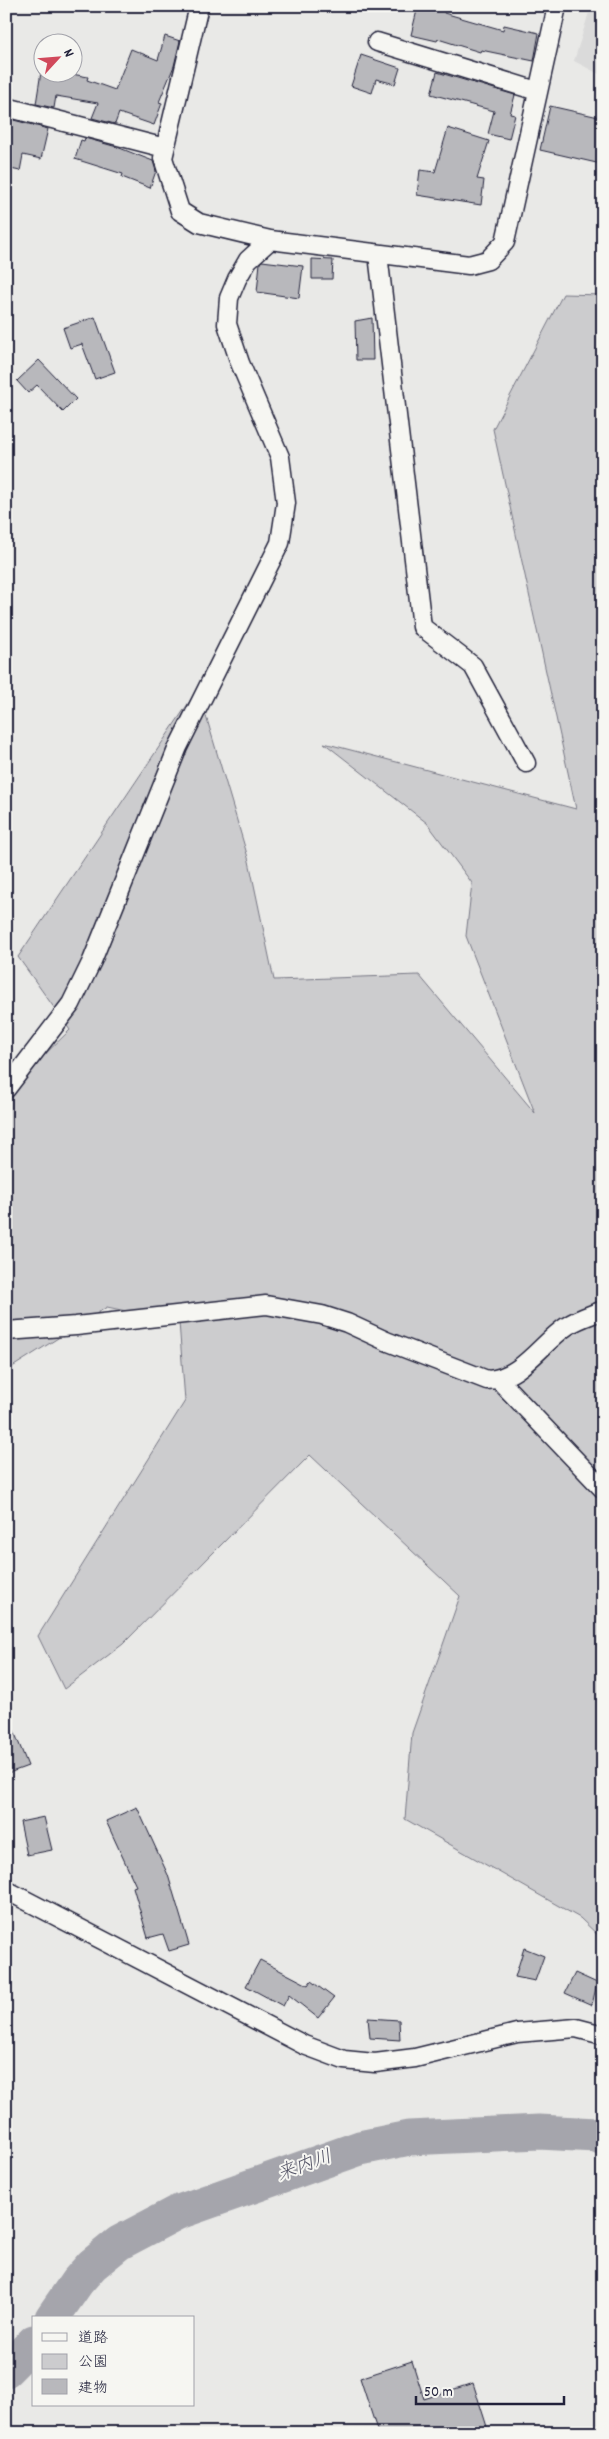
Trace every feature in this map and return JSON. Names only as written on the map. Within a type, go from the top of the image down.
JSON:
[{"type":"street","points":[[199,6],[163,158],[180,211],[199,223],[270,240],[469,265],[488,260],[505,242],[557,6]]},
{"type":"street","points":[[377,42],[537,91]]},
{"type":"street","points":[[6,107],[165,148]]},
{"type":"street","points":[[6,1089],[71,1004],[88,970],[178,747],[280,543],[286,503],[280,458],[240,363],[227,324],[230,298],[237,279],[248,260],[270,240]]},
{"type":"street","points":[[378,254],[422,627],[473,666],[526,763]]},
{"type":"street","points":[[6,1331],[76,1326],[266,1305],[322,1315],[487,1380],[499,1380],[511,1374],[567,1326],[603,1310]]},
{"type":"street","points":[[499,1380],[603,1489]]},
{"type":"street","points":[[6,1890],[304,2045],[344,2060],[375,2063],[415,2058],[517,2033],[576,2028],[603,2035]]},
{"type":"shaded area","points":[[591,6],[603,6],[603,76],[574,61]]},
{"type":"green space","points":[[563,294],[603,295],[603,1940],[580,1918],[405,1819],[412,1733],[460,1596],[310,1455],[123,1644],[64,1689],[38,1636],[185,1401],[179,1322],[107,1307],[6,1371],[6,1092],[70,1030],[18,957],[198,689],[249,861],[274,980],[419,975],[535,1113],[466,936],[472,883],[427,823],[324,743],[576,809],[493,429]]},
{"type":"building","points":[[418,6],[446,6],[444,13],[503,30],[504,25],[539,33],[534,61],[481,50],[480,52],[438,39],[437,41],[411,35]]},
{"type":"building","points":[[165,36],[180,41],[174,66],[159,102],[162,103],[154,125],[119,113],[115,124],[92,118],[98,103],[56,96],[54,108],[36,104],[39,82],[82,82],[82,76],[88,77],[87,80],[115,90],[131,49],[158,60]]},
{"type":"building","points":[[361,55],[400,68],[395,84],[376,79],[372,93],[351,86]]},
{"type":"building","points":[[437,72],[515,95],[510,114],[515,115],[509,139],[488,134],[494,111],[431,94]]},
{"type":"building","points":[[550,106],[603,118],[601,164],[540,150]]},
{"type":"building","points":[[6,118],[48,129],[41,159],[23,155],[20,171],[6,168]]},
{"type":"building","points":[[448,128],[489,141],[477,179],[484,180],[481,205],[417,195],[420,170],[435,172]]},
{"type":"building","points":[[85,138],[117,147],[153,161],[156,171],[150,188],[122,177],[123,174],[75,159],[81,140],[84,141]]},
{"type":"building","points":[[312,259],[333,260],[332,279],[312,279]]},
{"type":"building","points":[[262,261],[303,266],[299,298],[257,292],[260,263]]},
{"type":"building","points":[[95,317],[115,372],[95,379],[82,344],[70,348],[63,328]]},
{"type":"building","points":[[372,318],[373,360],[356,360],[355,321]]},
{"type":"building","points":[[39,360],[76,399],[63,412],[37,385],[28,393],[17,381]]},
{"type":"building","points":[[6,1711],[28,1766],[6,1774]]},
{"type":"building","points":[[137,1807],[168,1875],[189,1945],[169,1951],[163,1934],[148,1938],[133,1887],[136,1886],[106,1821]]},
{"type":"building","points":[[44,1817],[52,1850],[27,1855],[20,1822]]},
{"type":"building","points":[[524,1948],[544,1956],[535,1981],[515,1977]]},
{"type":"building","points":[[260,1960],[308,1985],[311,1981],[334,1998],[318,2018],[289,1995],[283,2006],[246,1986]]},
{"type":"building","points":[[575,1973],[597,1983],[592,2005],[565,1993]]},
{"type":"building","points":[[368,2018],[399,2020],[400,2040],[370,2038]]},
{"type":"building","points":[[412,2361],[424,2399],[473,2383],[489,2433],[378,2433],[360,2378]]},
{"type":"waterway","name":"来内川","points":[[53,2316],[77,2282],[92,2265],[119,2243],[176,2213],[360,2148],[409,2138],[539,2132],[596,2135],[603,2138]]},
{"type":"waterway","name":"来内川","points":[[6,2370],[32,2344]]}]
